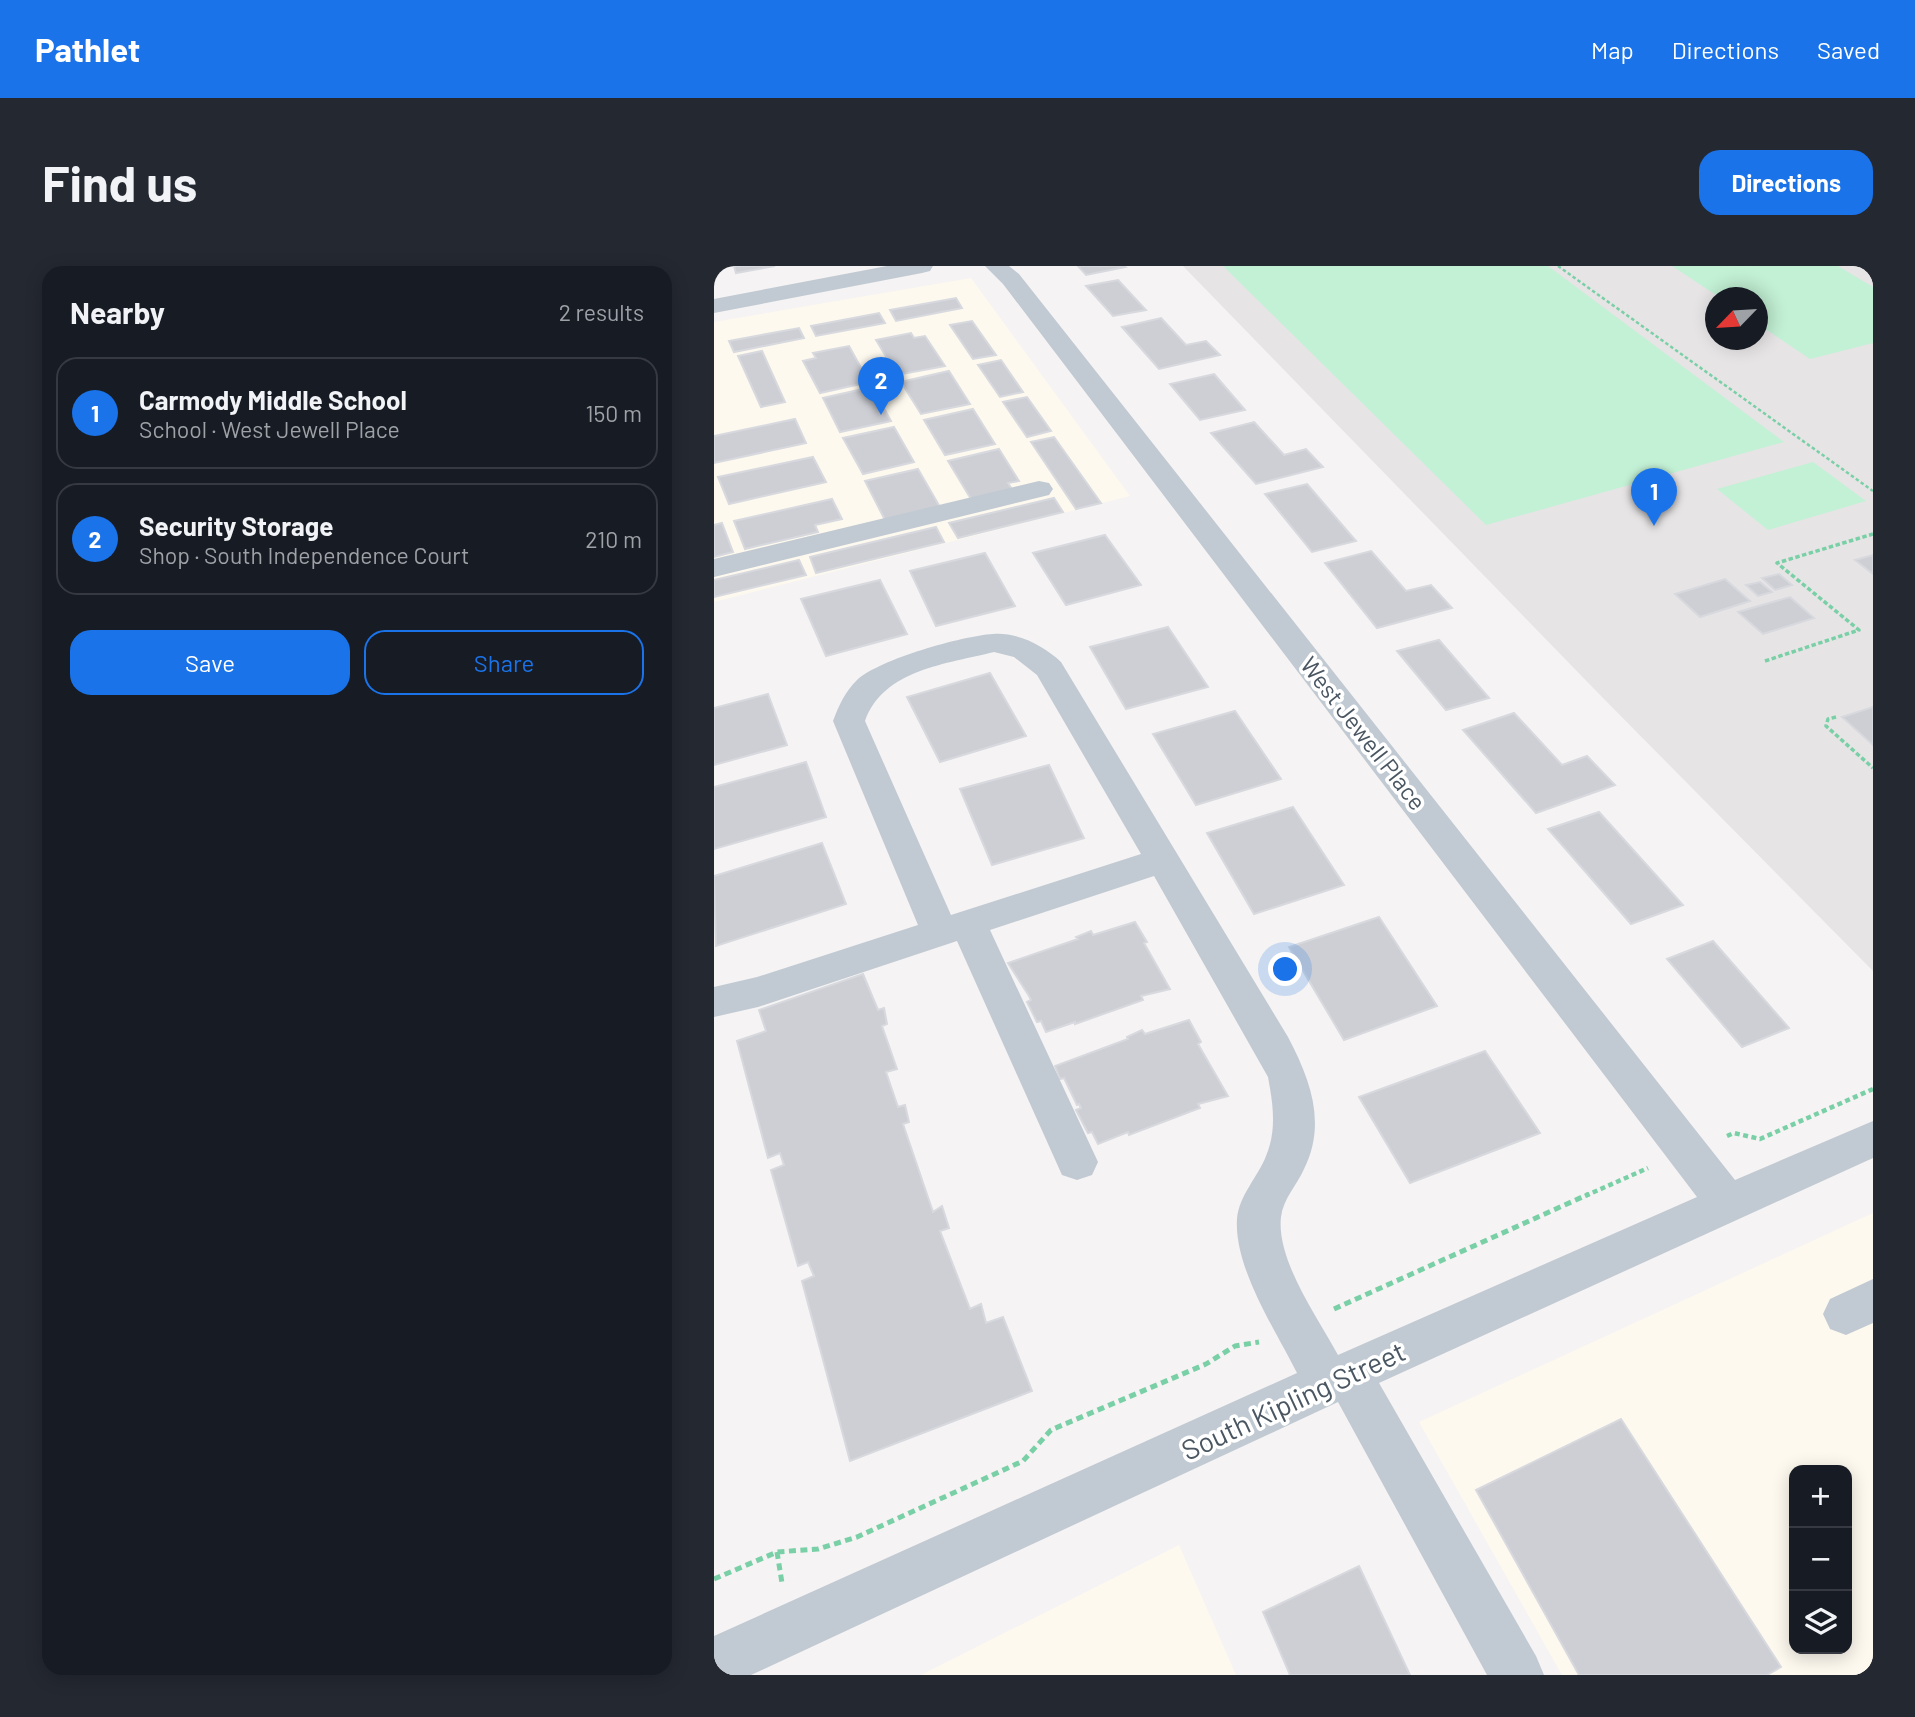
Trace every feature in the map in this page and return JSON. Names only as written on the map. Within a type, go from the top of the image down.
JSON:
[{"type":"street","points":[[714,306],[922,266]]},
{"type":"street","name":"West Jewell Place","points":[[996,266],[1010,279],[1688,1150],[1727,1204]]},
{"type":"street","points":[[714,568],[1039,489]]},
{"type":"street","points":[[1077,1162],[849,720],[860,692],[873,680],[891,670],[993,643],[1025,649],[1050,669],[1288,1076],[1294,1106],[1294,1136],[1284,1165],[1268,1191],[1259,1218],[1264,1261],[1299,1326],[1338,1378],[1517,1675]]},
{"type":"street","points":[[714,1002],[758,992],[1163,860]]},
{"type":"street","name":"South Kipling Street","points":[[714,1664],[1338,1378],[1873,1139]]},
{"type":"path","points":[[1558,266],[1659,339],[1698,363],[1873,491]]},
{"type":"path","points":[[1765,661],[1858,630],[1777,563],[1873,534]]},
{"type":"path","points":[[1836,717],[1828,719],[1826,726],[1873,768]]},
{"type":"path","points":[[714,1579],[777,1552],[818,1549],[857,1537],[1023,1461],[1051,1430],[1206,1364],[1235,1346],[1270,1340],[1688,1150],[1734,1133],[1760,1139],[1873,1090]]},
{"type":"shaded area","points":[[1183,266],[1873,266],[1873,971],[1604,699]]},
{"type":"shaded area","points":[[971,278],[1130,496],[714,602],[714,322]]},
{"type":"shaded area","points":[[1873,1213],[1873,1675],[1562,1675],[1419,1422]]},
{"type":"shaded area","points":[[1179,1545],[1236,1675],[921,1675]]},
{"type":"green space","points":[[1223,266],[1548,266],[1784,442],[1486,525]]},
{"type":"green space","points":[[1672,266],[1838,266],[1873,287],[1873,343],[1810,359],[1768,331],[1768,287],[1705,288]]},
{"type":"green space","points":[[1813,462],[1866,501],[1768,530],[1717,489]]},
{"type":"building","points":[[734,266],[775,266],[736,273]]},
{"type":"building","points":[[1078,266],[1123,266],[1125,267],[1086,275]]},
{"type":"building","points":[[1118,280],[1146,310],[1113,316],[1086,286]]},
{"type":"building","points":[[956,298],[962,308],[896,321],[890,310]]},
{"type":"building","points":[[879,313],[885,323],[816,336],[811,326]]},
{"type":"building","points":[[1161,318],[1186,345],[1206,341],[1220,355],[1159,369],[1122,327]]},
{"type":"building","points":[[972,321],[996,355],[973,359],[950,325]]},
{"type":"building","points":[[799,328],[804,338],[734,352],[729,341]]},
{"type":"building","points":[[911,333],[914,338],[925,336],[945,366],[897,375],[876,340]]},
{"type":"building","points":[[849,346],[869,382],[820,393],[803,361],[816,358],[813,353]]},
{"type":"building","points":[[762,351],[785,402],[761,407],[738,356]]},
{"type":"building","points":[[1001,360],[1023,392],[1000,397],[978,365]]},
{"type":"building","points":[[949,371],[970,404],[921,414],[901,382]]},
{"type":"building","points":[[1214,374],[1245,410],[1200,420],[1170,384]]},
{"type":"building","points":[[872,387],[891,421],[840,432],[823,398]]},
{"type":"building","points":[[1027,397],[1051,431],[1027,437],[1003,402]]},
{"type":"building","points":[[973,409],[995,444],[945,455],[924,420]]},
{"type":"building","points":[[795,419],[806,443],[714,463],[714,436]]},
{"type":"building","points":[[1254,422],[1284,455],[1306,449],[1323,467],[1256,484],[1211,433]]},
{"type":"building","points":[[894,427],[914,462],[863,474],[843,438]]},
{"type":"building","points":[[1054,437],[1101,503],[1076,509],[1031,442]]},
{"type":"building","points":[[999,449],[1019,481],[1008,483],[1012,489],[971,499],[948,461]]},
{"type":"building","points":[[813,457],[826,482],[729,504],[718,477]]},
{"type":"building","points":[[918,469],[940,507],[885,520],[865,481]]},
{"type":"building","points":[[1307,484],[1356,541],[1312,552],[1265,494]]},
{"type":"building","points":[[1054,498],[1063,512],[958,538],[949,523]]},
{"type":"building","points":[[832,499],[842,519],[815,525],[818,532],[745,549],[734,521]]},
{"type":"building","points":[[722,523],[733,552],[714,557],[714,525]]},
{"type":"building","points":[[936,527],[944,542],[816,573],[810,557]]},
{"type":"building","points":[[1105,535],[1141,585],[1066,605],[1033,553]]},
{"type":"building","points":[[1371,551],[1406,591],[1431,585],[1452,608],[1377,628],[1325,563]]},
{"type":"building","points":[[985,553],[1015,606],[936,626],[910,571]]},
{"type":"building","points":[[1873,555],[1873,574],[1855,560]]},
{"type":"building","points":[[799,560],[806,575],[714,597],[714,580]]},
{"type":"building","points":[[1779,574],[1792,585],[1775,590],[1762,578]]},
{"type":"building","points":[[1725,579],[1750,601],[1700,617],[1675,594]]},
{"type":"building","points":[[880,580],[907,634],[826,656],[801,599]]},
{"type":"building","points":[[1760,582],[1772,592],[1758,596],[1746,585]]},
{"type":"building","points":[[1790,597],[1814,618],[1763,634],[1738,612]]},
{"type":"building","points":[[1168,627],[1208,687],[1126,709],[1090,647]]},
{"type":"building","points":[[1439,640],[1489,698],[1446,710],[1397,651]]},
{"type":"building","points":[[990,673],[1026,736],[940,762],[907,697]]},
{"type":"building","points":[[768,694],[787,745],[714,765],[714,708]]},
{"type":"building","points":[[1873,707],[1873,745],[1842,717]]},
{"type":"building","points":[[1235,711],[1281,779],[1196,805],[1153,734]]},
{"type":"building","points":[[1514,713],[1562,765],[1587,756],[1615,785],[1536,813],[1463,730]]},
{"type":"building","points":[[806,762],[826,817],[714,849],[714,787]]},
{"type":"building","points":[[1049,765],[1084,838],[992,865],[960,789]]},
{"type":"building","points":[[1293,807],[1344,885],[1254,914],[1207,833]]},
{"type":"building","points":[[1599,812],[1683,905],[1631,924],[1548,829]]},
{"type":"building","points":[[822,843],[846,904],[716,946],[714,876]]},
{"type":"building","points":[[1379,917],[1437,1006],[1344,1040],[1289,947]]},
{"type":"building","points":[[1135,922],[1170,989],[1141,996],[1143,1000],[1046,1032],[1041,1021],[1037,1022],[1027,1002],[1031,1000],[1008,963],[1078,939],[1076,937],[1091,931],[1093,935]]},
{"type":"building","points":[[1713,941],[1789,1028],[1742,1047],[1667,959]]},
{"type":"building","points":[[863,974],[878,1010],[884,1008],[887,1024],[882,1026],[897,1069],[886,1072],[898,1107],[905,1105],[909,1122],[903,1124],[933,1212],[942,1206],[949,1228],[940,1231],[970,1309],[981,1304],[986,1323],[1003,1317],[1032,1391],[850,1461],[802,1281],[814,1276],[808,1262],[798,1266],[771,1170],[784,1165],[780,1153],[768,1158],[737,1041],[766,1031],[759,1010]]},
{"type":"building","points":[[1189,1020],[1201,1042],[1198,1044],[1228,1096],[1198,1104],[1200,1108],[1098,1144],[1092,1132],[1088,1133],[1076,1110],[1081,1108],[1064,1078],[1060,1079],[1055,1066],[1128,1039],[1127,1037],[1142,1030],[1145,1034]]},
{"type":"building","points":[[1485,1051],[1540,1133],[1410,1183],[1359,1097]]},
{"type":"building","points":[[1621,1419],[1781,1667],[1767,1675],[1579,1675],[1476,1490]]},
{"type":"building","points":[[1359,1566],[1410,1675],[1290,1675],[1263,1612]]},
{"type":"place","name":"Security Storage","points":[[881,415]]},
{"type":"place","name":"Carmody Middle School","points":[[1654,526]]}]
